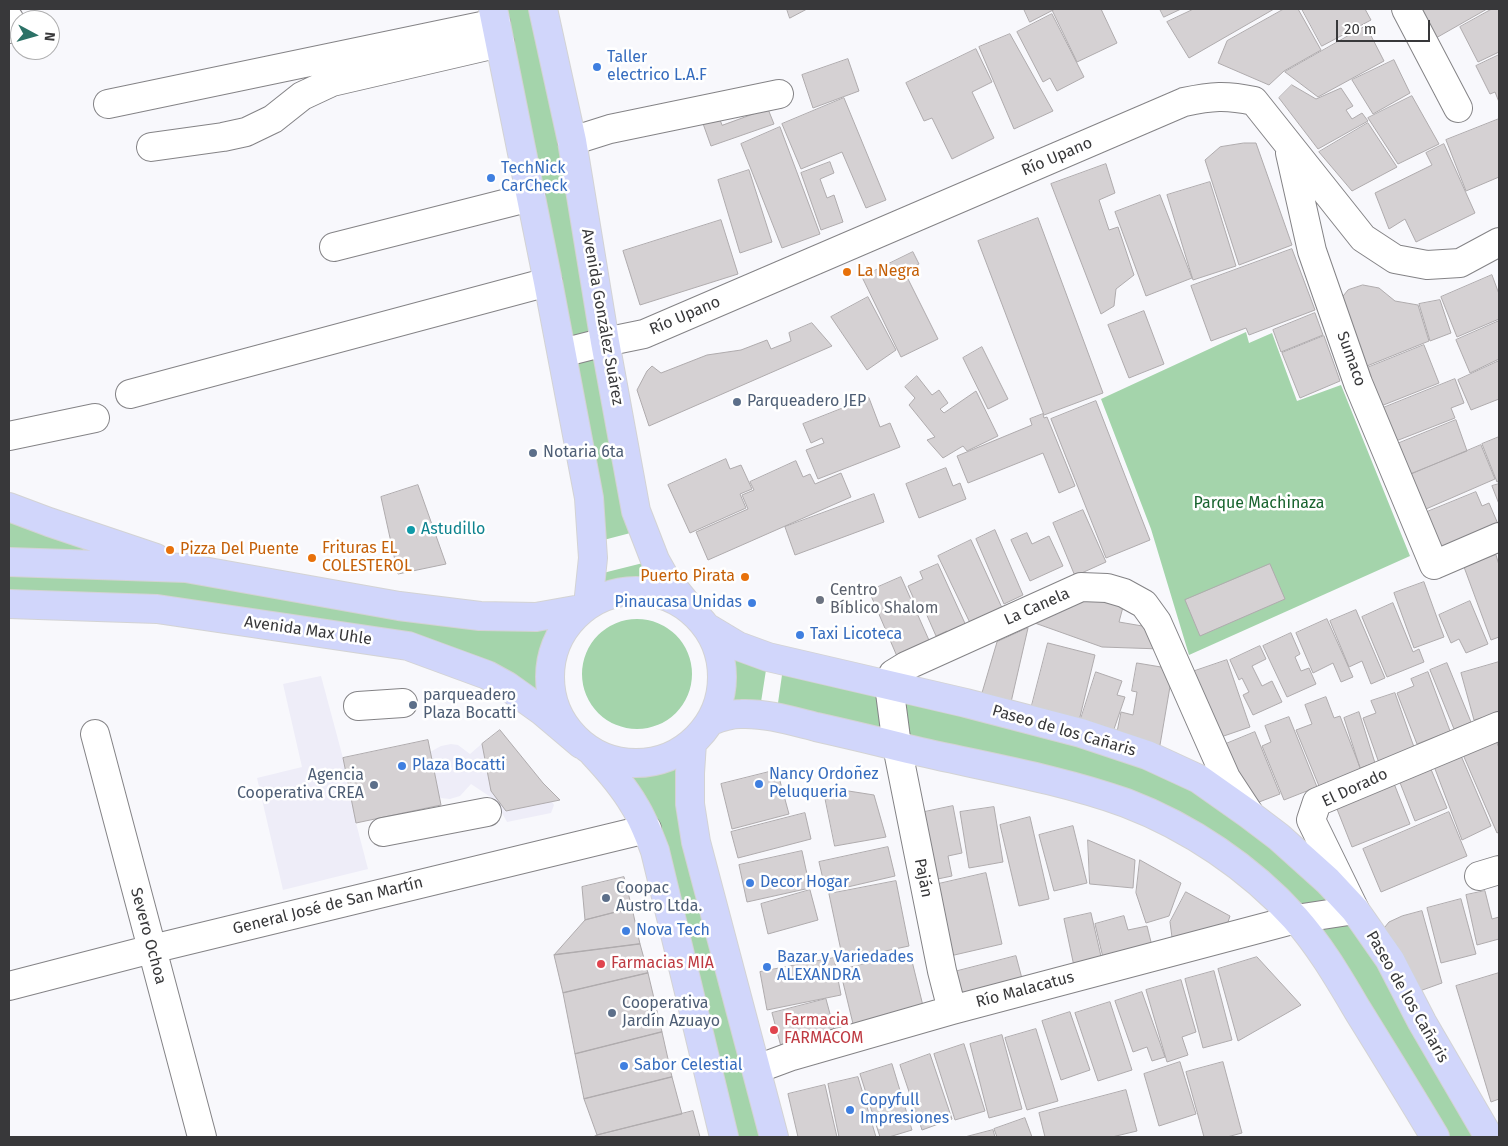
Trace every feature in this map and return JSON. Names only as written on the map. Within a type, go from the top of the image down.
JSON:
[{"type":"main road","name":"Avenida González Suárez","points":[[543,9],[572,141],[605,342],[636,511],[655,560],[664,576],[700,620]]},
{"type":"main road","points":[[496,25],[589,498],[593,558],[585,607]]},
{"type":"main road","points":[[9,507],[186,568]]},
{"type":"main road","points":[[9,562],[186,568],[399,606],[480,616],[536,617],[585,607]]},
{"type":"main road","points":[[586,748],[602,757],[624,763],[648,763],[668,758],[692,743],[711,721],[718,704],[723,678],[719,653],[700,620],[676,600],[659,593],[637,590],[604,596],[585,607],[566,626],[553,652],[549,677],[551,697],[557,714],[567,730],[617,780],[634,803],[647,829],[655,851],[724,1137]]},
{"type":"main road","name":"Avenida Max Uhle","points":[[9,604],[157,609],[408,646],[487,675],[507,686],[542,711],[586,748]]},
{"type":"main road","name":"Paseo de los Cañaris","points":[[700,620],[738,646],[768,657],[1081,733],[1147,755],[1199,780],[1250,814],[1279,837],[1328,880],[1355,910],[1390,960],[1422,1022],[1489,1137]]},
{"type":"main road","points":[[711,721],[727,715],[743,714],[776,717],[1063,784],[1126,804],[1187,831],[1235,864],[1269,892],[1296,919],[1342,984],[1435,1137]]},
{"type":"main road","points":[[692,743],[690,804],[696,842],[774,1137]]},
{"type":"street","points":[[1406,9],[1458,108]]},
{"type":"street","points":[[9,19],[12,27],[9,29]]},
{"type":"street","points":[[108,104],[496,25]]},
{"type":"street","points":[[151,148],[246,132],[273,119],[302,96],[332,82],[496,25]]},
{"type":"street","points":[[572,141],[610,129],[779,94]]},
{"type":"street","name":"Río Upano","points":[[562,353],[644,334],[1184,102],[1209,97],[1232,96],[1254,101],[1363,238],[1394,259],[1426,265],[1460,263],[1499,243]]},
{"type":"street","name":"Sumaco","points":[[1289,146],[1312,251],[1322,280],[1358,383],[1434,565],[1499,537]]},
{"type":"street","points":[[334,247],[531,197]]},
{"type":"street","points":[[130,394],[548,282]]},
{"type":"street","points":[[9,436],[95,418]]},
{"type":"street","name":"La Canela","points":[[889,686],[893,674],[906,666],[1081,587],[1107,588],[1124,593],[1144,604],[1157,622],[1226,778],[1250,814]]},
{"type":"street","points":[[889,686],[897,746]]},
{"type":"street","points":[[358,706],[403,703]]},
{"type":"street","name":"El Dorado","points":[[1355,910],[1311,820],[1317,802],[1499,726]]},
{"type":"street","name":"Severo Ochoa","points":[[95,734],[202,1137]]},
{"type":"street","name":"Paján","points":[[897,746],[942,971],[952,1010]]},
{"type":"street","points":[[383,832],[487,812]]},
{"type":"street","name":"General José de San Martín","points":[[9,986],[152,949],[647,829]]},
{"type":"street","points":[[1296,919],[1355,910]]},
{"type":"street","name":"Río Malacatus","points":[[757,1069],[792,1056],[952,1010],[1296,919]]},
{"type":"shaded area","points":[[321,676],[343,758],[428,740],[430,752],[441,746],[451,744],[458,745],[470,754],[486,740],[542,785],[554,805],[551,813],[507,822],[495,800],[471,784],[460,796],[450,799],[440,798],[441,805],[356,823],[368,869],[283,890],[257,778],[302,767],[283,684]]},
{"type":"green space","points":[[493,9],[543,9],[642,530],[592,543]]},
{"type":"green space","name":"Parque Machinaza","points":[[1246,332],[1249,343],[1272,333],[1297,401],[1341,385],[1410,556],[1189,655],[1151,529],[1101,399]]},
{"type":"green space","points":[[9,516],[129,558],[9,551]]},
{"type":"green space","points":[[655,560],[676,600],[660,594],[638,590],[618,592],[600,599],[584,609],[570,622],[559,638],[552,656],[549,676],[557,714],[542,711],[408,646],[9,604],[9,562],[186,568],[399,606],[588,605],[591,576]]},
{"type":"green space","points":[[637,619],[658,623],[676,635],[688,653],[692,674],[688,695],[676,713],[658,725],[637,729],[616,725],[598,713],[586,695],[582,674],[586,653],[598,635],[616,623]]},
{"type":"green space","points":[[708,628],[768,657],[759,715],[718,704],[723,678],[719,653]]},
{"type":"green space","points":[[784,661],[1147,755],[1328,881],[1489,1137],[1435,1137],[1318,948],[1187,831],[776,717]]},
{"type":"green space","points":[[680,752],[690,773],[774,1137],[724,1137],[655,851],[601,757],[622,762],[641,763],[660,760]]},
{"type":"building","points":[[787,9],[807,9],[790,18]]},
{"type":"building","points":[[1024,9],[1055,9],[1030,22]]},
{"type":"building","points":[[1101,9],[1117,43],[1077,62],[1052,10]]},
{"type":"building","points":[[1160,9],[1181,9],[1164,17]]},
{"type":"building","points":[[1194,9],[1274,9],[1189,58],[1167,22]]},
{"type":"building","points":[[1284,9],[1298,9],[1321,50],[1284,71],[1269,85],[1218,63],[1227,41]]},
{"type":"building","points":[[1302,9],[1365,9],[1371,20],[1322,46]]},
{"type":"building","points":[[1420,9],[1487,9],[1436,38]]},
{"type":"building","points":[[1492,9],[1499,9],[1499,52],[1478,62],[1460,27]]},
{"type":"building","points":[[1052,14],[1084,77],[1057,91],[1050,78],[1043,82],[1017,32]]},
{"type":"building","points":[[1366,26],[1384,61],[1318,97],[1285,72]]},
{"type":"building","points":[[1010,34],[1053,111],[1014,129],[979,47]]},
{"type":"building","points":[[976,49],[992,82],[972,92],[994,138],[952,159],[932,118],[924,121],[906,83]]},
{"type":"building","points":[[1499,55],[1499,102],[1495,92],[1490,94],[1476,66]]},
{"type":"building","points":[[848,59],[859,91],[813,108],[802,75]]},
{"type":"building","points":[[1394,60],[1410,93],[1373,114],[1352,80]]},
{"type":"building","points":[[1292,85],[1316,99],[1341,88],[1353,106],[1346,110],[1352,119],[1362,113],[1368,121],[1318,149],[1279,98]]},
{"type":"building","points":[[1412,96],[1439,144],[1398,164],[1368,118]]},
{"type":"building","points":[[844,98],[886,200],[866,208],[842,152],[801,169],[782,124]]},
{"type":"building","points":[[768,109],[774,124],[711,146],[701,118],[717,112],[722,125]]},
{"type":"building","points":[[1499,119],[1499,177],[1466,191],[1446,140]]},
{"type":"building","points":[[1368,123],[1397,167],[1352,191],[1319,152]]},
{"type":"building","points":[[780,127],[820,234],[782,248],[741,144]]},
{"type":"building","points":[[1256,143],[1292,245],[1239,265],[1205,160],[1220,147]]},
{"type":"building","points":[[1444,144],[1475,213],[1416,242],[1405,219],[1389,229],[1375,193],[1432,165],[1426,153]]},
{"type":"building","points":[[830,162],[834,173],[820,179],[827,198],[834,195],[843,222],[821,230],[801,173]]},
{"type":"building","points":[[1106,164],[1115,193],[1099,200],[1109,230],[1118,227],[1134,275],[1116,289],[1114,306],[1101,314],[1051,184]]},
{"type":"building","points":[[749,170],[772,242],[740,253],[718,180]]},
{"type":"building","points":[[1210,182],[1236,266],[1193,280],[1167,195]]},
{"type":"building","points":[[1160,195],[1192,278],[1146,296],[1115,212]]},
{"type":"building","points":[[1038,218],[1103,393],[1044,415],[978,241]]},
{"type":"building","points":[[721,220],[738,274],[640,305],[623,251]]},
{"type":"building","points":[[1292,249],[1315,310],[1249,335],[1246,328],[1211,341],[1191,286]]},
{"type":"building","points":[[913,252],[919,264],[904,271],[938,339],[901,357],[862,277]]},
{"type":"building","points":[[1492,275],[1499,294],[1499,319],[1457,337],[1441,297]]},
{"type":"building","points":[[1363,285],[1379,288],[1395,301],[1418,305],[1429,341],[1367,366],[1339,301],[1348,290]]},
{"type":"building","points":[[868,297],[896,350],[867,370],[831,317]]},
{"type":"building","points":[[1440,300],[1451,333],[1430,341],[1419,304]]},
{"type":"building","points":[[1144,311],[1164,364],[1129,378],[1108,325]]},
{"type":"building","points":[[1315,313],[1323,335],[1281,352],[1273,330]]},
{"type":"building","points":[[1499,321],[1499,359],[1470,373],[1456,340]]},
{"type":"building","points":[[812,323],[832,346],[649,426],[637,390],[647,371],[652,366],[661,373],[707,355],[741,350],[767,340],[771,349],[791,341],[789,333]]},
{"type":"building","points":[[1324,336],[1340,381],[1300,398],[1282,353]]},
{"type":"building","points":[[1424,345],[1439,383],[1381,406],[1367,368]]},
{"type":"building","points":[[982,347],[1008,399],[988,409],[963,358]]},
{"type":"building","points":[[1499,361],[1499,399],[1471,410],[1458,380]]},
{"type":"building","points":[[917,376],[932,395],[939,390],[948,403],[940,409],[944,413],[976,391],[998,436],[967,451],[963,446],[943,458],[927,440],[935,437],[909,405],[915,398],[905,387]]},
{"type":"building","points":[[1455,379],[1464,403],[1451,408],[1455,418],[1396,441],[1383,408]]},
{"type":"building","points":[[869,398],[880,427],[890,423],[900,447],[818,479],[806,450],[824,443],[822,438],[811,443],[803,424]]},
{"type":"building","points":[[1096,401],[1150,540],[1106,558],[1051,419]]},
{"type":"building","points":[[1043,414],[1044,418],[1047,417],[1075,486],[1059,493],[1043,453],[968,483],[957,456],[1032,425],[1030,419]]},
{"type":"building","points":[[1456,420],[1467,451],[1410,474],[1397,444]]},
{"type":"building","points":[[1499,437],[1499,481],[1497,482],[1482,444]]},
{"type":"building","points":[[1481,445],[1495,479],[1426,509],[1410,475]]},
{"type":"building","points":[[726,459],[730,469],[741,465],[752,489],[740,494],[746,508],[690,533],[668,485]]},
{"type":"building","points":[[796,461],[803,477],[810,474],[815,484],[841,473],[851,497],[708,560],[696,532],[748,509],[742,495],[754,490],[750,482]]},
{"type":"building","points":[[946,468],[953,486],[960,483],[966,499],[919,518],[906,484]]},
{"type":"building","points":[[1499,484],[1499,504],[1492,486]]},
{"type":"building","name":"Astudillo","points":[[418,485],[446,564],[398,574],[381,497]]},
{"type":"building","points":[[1476,492],[1482,506],[1489,503],[1498,524],[1441,548],[1427,512]]},
{"type":"building","points":[[874,494],[884,522],[795,555],[785,527]]},
{"type":"building","points":[[1083,510],[1106,562],[1075,576],[1053,523]]},
{"type":"building","points":[[995,530],[1023,595],[1004,604],[976,539]]},
{"type":"building","points":[[1027,533],[1032,544],[1049,536],[1063,566],[1030,581],[1011,540]]},
{"type":"building","points":[[971,540],[1003,610],[971,625],[938,556]]},
{"type":"building","points":[[1496,555],[1499,565],[1499,637],[1491,640],[1464,567]]},
{"type":"building","points":[[938,564],[968,630],[950,638],[947,631],[936,636],[922,604],[917,606],[908,586],[923,579],[920,572]]},
{"type":"building","points":[[1270,564],[1285,599],[1200,636],[1185,600]]},
{"type":"building","points":[[901,577],[932,647],[899,661],[869,591]]},
{"type":"building","points":[[1424,582],[1444,637],[1414,648],[1394,593]]},
{"type":"building","points":[[1083,596],[1123,607],[1119,622],[1154,628],[1161,649],[1102,647],[1032,622]]},
{"type":"building","points":[[1470,601],[1488,644],[1466,653],[1459,639],[1451,643],[1439,615]]},
{"type":"building","points":[[1393,603],[1413,652],[1419,649],[1424,662],[1387,677],[1362,617]]},
{"type":"building","points":[[1356,610],[1385,678],[1371,684],[1362,661],[1349,667],[1330,621]]},
{"type":"building","points":[[1327,619],[1353,677],[1341,682],[1333,663],[1313,673],[1296,633]]},
{"type":"building","points":[[1028,628],[1009,711],[979,703],[997,642]]},
{"type":"building","points":[[1291,633],[1300,654],[1295,657],[1301,671],[1309,668],[1316,684],[1287,697],[1263,646]]},
{"type":"building","points":[[1048,643],[1095,655],[1078,725],[1030,713]]},
{"type":"building","points":[[1260,646],[1266,659],[1252,666],[1262,686],[1272,681],[1282,702],[1253,715],[1243,695],[1249,692],[1242,678],[1239,680],[1230,660]]},
{"type":"building","points":[[1227,660],[1250,727],[1215,739],[1192,672]]},
{"type":"building","points":[[1499,662],[1499,713],[1474,720],[1461,673]]},
{"type":"building","points":[[1137,663],[1173,669],[1160,745],[1116,737],[1121,712],[1133,715],[1137,692],[1132,691]]},
{"type":"building","points":[[1447,663],[1471,722],[1454,729],[1430,670]]},
{"type":"building","points":[[1096,672],[1122,681],[1117,695],[1125,697],[1112,735],[1079,725]]},
{"type":"building","points":[[1428,672],[1450,731],[1417,744],[1397,693],[1414,686],[1411,679]]},
{"type":"building","points":[[1395,693],[1415,750],[1379,763],[1363,718],[1376,713],[1371,701]]},
{"type":"building","points":[[1326,697],[1334,718],[1340,716],[1361,770],[1319,786],[1296,730],[1312,724],[1305,705]]},
{"type":"building","points":[[1359,712],[1375,763],[1360,768],[1344,718]]},
{"type":"building","points":[[1289,717],[1317,787],[1284,800],[1262,746],[1271,742],[1265,726]]},
{"type":"building","points":[[500,730],[543,783],[560,800],[506,811],[491,791],[482,744]]},
{"type":"building","points":[[1255,732],[1280,794],[1246,807],[1221,746]]},
{"type":"building","points":[[1494,735],[1499,748],[1499,832],[1497,833],[1461,750]]},
{"type":"building","points":[[428,740],[441,805],[356,823],[343,758]]},
{"type":"building","points":[[1459,751],[1491,826],[1462,840],[1432,761]]},
{"type":"building","points":[[1428,762],[1447,808],[1415,821],[1397,775]]},
{"type":"building","points":[[777,770],[789,814],[732,829],[721,784]]},
{"type":"building","points":[[1393,781],[1410,824],[1352,847],[1335,804]]},
{"type":"building","points":[[823,787],[874,795],[886,837],[835,846]]},
{"type":"building","points":[[953,806],[962,853],[948,856],[952,876],[928,881],[915,814]]},
{"type":"building","points":[[994,807],[1003,862],[969,868],[960,812]]},
{"type":"building","points":[[1449,812],[1467,856],[1381,892],[1363,849]]},
{"type":"building","points":[[805,813],[811,839],[738,858],[731,832]]},
{"type":"building","points":[[1030,817],[1049,899],[1019,906],[1000,825]]},
{"type":"building","points":[[1073,826],[1087,883],[1054,891],[1039,835]]},
{"type":"building","points":[[1088,840],[1135,860],[1133,888],[1090,884]]},
{"type":"building","points":[[888,847],[895,876],[826,892],[819,862]]},
{"type":"building","points":[[802,851],[810,888],[747,902],[739,865]]},
{"type":"building","points":[[1140,860],[1181,883],[1169,916],[1146,923],[1136,893]]},
{"type":"building","points":[[986,873],[1002,944],[950,956],[934,885]]},
{"type":"building","name":"Coopac Austro Ltda.","points":[[624,877],[632,908],[585,920],[582,887]]},
{"type":"building","points":[[896,881],[909,946],[843,960],[829,894]]},
{"type":"building","points":[[810,890],[818,920],[768,934],[761,904]]},
{"type":"building","points":[[1485,891],[1492,919],[1499,917],[1499,939],[1477,945],[1466,895]]},
{"type":"building","points":[[1186,892],[1230,916],[1226,928],[1173,945],[1170,922]]},
{"type":"building","points":[[1461,899],[1476,954],[1441,963],[1427,908]]},
{"type":"building","points":[[632,908],[640,944],[554,955],[585,920]]},
{"type":"building","points":[[1422,911],[1442,983],[1414,993],[1380,933],[1389,922],[1402,916]]},
{"type":"building","points":[[1091,913],[1103,965],[1075,971],[1064,919]]},
{"type":"building","points":[[1124,916],[1128,930],[1147,926],[1154,954],[1105,966],[1095,924]]},
{"type":"building","name":"Farmacias MIA","points":[[640,944],[648,973],[563,993],[554,955]]},
{"type":"building","points":[[910,953],[925,1014],[855,1032],[840,970]]},
{"type":"building","points":[[1016,956],[1024,986],[958,1004],[950,973]]},
{"type":"building","points":[[1257,957],[1301,1005],[1238,1041],[1218,969]]},
{"type":"building","points":[[834,958],[841,995],[767,1010],[760,972]]},
{"type":"building","points":[[1214,971],[1232,1040],[1203,1048],[1185,979]]},
{"type":"building","name":"Cooperativa Jardín Azuayo","points":[[648,973],[662,1032],[575,1054],[563,993]]},
{"type":"building","points":[[1499,973],[1499,1099],[1491,1102],[1456,986]]},
{"type":"building","points":[[1181,980],[1196,1032],[1182,1037],[1188,1055],[1167,1062],[1146,990]]},
{"type":"building","points":[[1142,992],[1165,1057],[1152,1061],[1147,1047],[1133,1052],[1115,1001]]},
{"type":"building","points":[[826,999],[837,1040],[783,1054],[772,1013]]},
{"type":"building","points":[[1110,1002],[1132,1070],[1098,1081],[1075,1013]]},
{"type":"building","points":[[1070,1012],[1090,1070],[1061,1080],[1042,1021]]},
{"type":"building","points":[[1036,1029],[1058,1101],[1027,1110],[1005,1038]]},
{"type":"building","name":"Sabor Celestial","points":[[662,1032],[672,1077],[584,1099],[575,1054]]},
{"type":"building","points":[[1002,1035],[1022,1109],[989,1118],[970,1044]]},
{"type":"building","points":[[964,1044],[985,1111],[955,1120],[934,1054]]},
{"type":"building","points":[[930,1054],[952,1119],[922,1130],[900,1065]]},
{"type":"building","points":[[1180,1062],[1196,1114],[1159,1126],[1144,1074]]},
{"type":"building","points":[[1223,1062],[1242,1133],[1227,1137],[1204,1137],[1186,1072]]},
{"type":"building","points":[[892,1064],[912,1130],[889,1137],[880,1137],[860,1074]]},
{"type":"building","points":[[672,1077],[682,1114],[597,1135],[584,1099]]},
{"type":"building","name":"Copyfull Impresiones","points":[[858,1077],[876,1137],[839,1137],[828,1084]]},
{"type":"building","points":[[825,1085],[837,1137],[798,1137],[788,1094]]},
{"type":"building","points":[[1126,1090],[1137,1131],[1112,1137],[1045,1137],[1039,1113]]},
{"type":"building","points":[[693,1111],[700,1137],[593,1137],[597,1135]]},
{"type":"building","points":[[1025,1118],[1032,1137],[997,1137],[994,1129]]},
{"type":"building","points":[[993,1130],[995,1137],[965,1137]]},
{"type":"place","name":"Taller electrico L.A.F","points":[[597,67]]},
{"type":"place","name":"TechNick CarCheck","points":[[491,178]]},
{"type":"place","name":"La Negra","points":[[847,272]]},
{"type":"place","name":"Parqueadero JEP","points":[[737,402]]},
{"type":"place","name":"Notaria 6ta","points":[[533,453]]},
{"type":"place","name":"Astudillo","points":[[411,530]]},
{"type":"place","name":"Pizza Del Puente","points":[[170,550]]},
{"type":"place","name":"Frituras EL COLESTEROL","points":[[312,558]]},
{"type":"place","name":"Puerto Pirata","points":[[745,577]]},
{"type":"place","name":"Centro Bíblico Shalom","points":[[820,600]]},
{"type":"place","name":"Pinaucasa Unidas","points":[[752,603]]},
{"type":"place","name":"Taxi Licoteca","points":[[800,635]]},
{"type":"place","name":"parqueadero Plaza Bocatti","points":[[413,705]]},
{"type":"place","name":"Plaza Bocatti","points":[[402,766]]},
{"type":"place","name":"Nancy Ordoñez Peluqueria","points":[[759,784]]},
{"type":"place","name":"Agencia Cooperativa CREA","points":[[374,785]]},
{"type":"place","name":"Decor Hogar","points":[[750,883]]},
{"type":"place","name":"Coopac Austro Ltda.","points":[[606,898]]},
{"type":"place","name":"Nova Tech","points":[[626,931]]},
{"type":"place","name":"Farmacias MIA","points":[[601,964]]},
{"type":"place","name":"Bazar y Variedades ALEXANDRA","points":[[767,967]]},
{"type":"place","name":"Cooperativa Jardín Azuayo","points":[[612,1013]]},
{"type":"place","name":"Farmacia FARMACOM","points":[[774,1030]]},
{"type":"place","name":"Sabor Celestial","points":[[624,1066]]},
{"type":"place","name":"Copyfull Impresiones","points":[[850,1110]]}]
